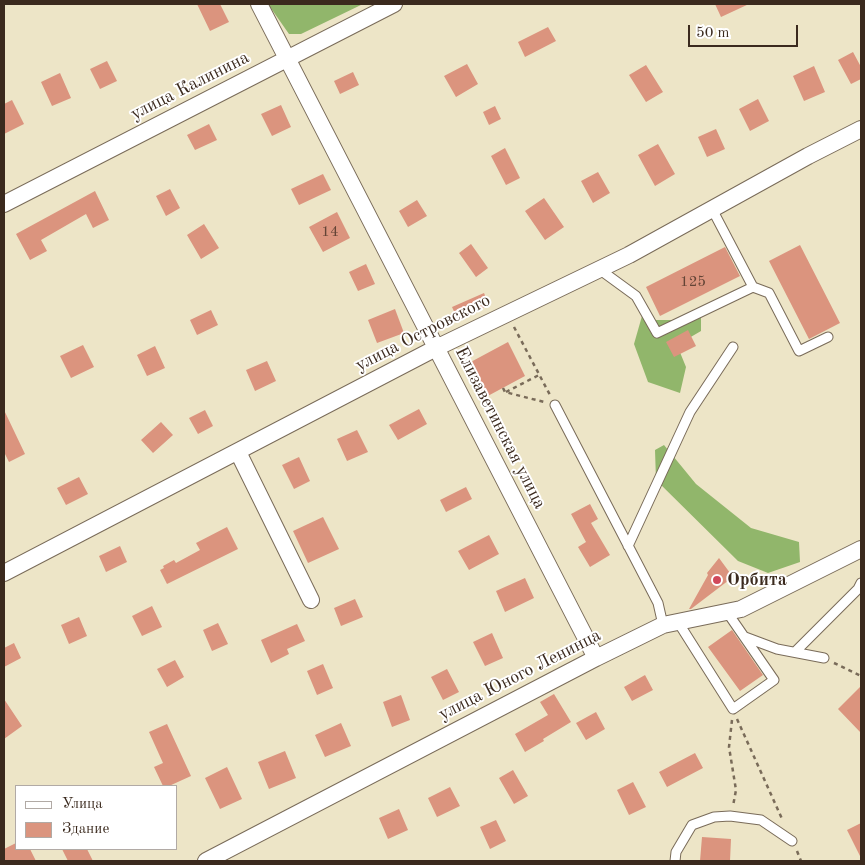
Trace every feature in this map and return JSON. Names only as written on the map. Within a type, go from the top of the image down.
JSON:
[{"type":"street","name":"Елизаветинская улица","points":[[259,4],[596,658]]},
{"type":"street","name":"улица Калинина","points":[[4,204],[394,4]]},
{"type":"street","name":"улица Островского","points":[[4,573],[436,348],[628,255],[861,129]]},
{"type":"street","points":[[238,452],[311,600]]},
{"type":"street","name":"улица Юного Ленинца","points":[[206,861],[596,658],[671,624],[741,609],[861,549]]},
{"type":"lane","points":[[712,209],[753,287],[769,293],[799,351],[828,337]]},
{"type":"lane","points":[[599,269],[636,296],[657,333],[753,287]]},
{"type":"lane","points":[[628,546],[690,412],[732,347]]},
{"type":"lane","points":[[556,405],[658,603],[671,624],[733,708],[774,680],[726,612]]},
{"type":"lane","points":[[795,652],[858,589],[861,583]]},
{"type":"lane","points":[[744,637],[777,649],[824,658]]},
{"type":"lane","points":[[675,861],[676,852],[692,825],[714,817],[730,816],[761,820],[792,841]]},
{"type":"path","points":[[507,314],[556,405]]},
{"type":"path","points":[[505,392],[539,375]]},
{"type":"path","points":[[503,388],[505,392],[556,405]]},
{"type":"path","points":[[824,658],[861,676]]},
{"type":"path","points":[[733,708],[778,811]]},
{"type":"path","points":[[730,816],[736,790],[729,747],[733,708]]},
{"type":"green space","points":[[268,4],[363,4],[301,34],[289,34]]},
{"type":"green space","points":[[701,314],[701,331],[677,345],[686,367],[680,393],[648,382],[634,344],[642,316],[652,320],[674,320]]},
{"type":"green space","points":[[664,445],[696,484],[751,528],[799,542],[800,562],[768,573],[738,561],[656,480],[655,450]]},
{"type":"building","points":[[197,4],[220,4],[229,22],[210,31]]},
{"type":"building","points":[[715,4],[749,4],[721,17]]},
{"type":"building","points":[[548,27],[556,41],[525,57],[518,42]]},
{"type":"building","points":[[853,52],[861,67],[861,79],[851,84],[838,60]]},
{"type":"building","points":[[107,61],[117,81],[100,89],[90,69]]},
{"type":"building","points":[[467,64],[478,84],[456,97],[444,76]]},
{"type":"building","points":[[646,65],[663,92],[646,102],[629,75]]},
{"type":"building","points":[[814,66],[825,92],[804,101],[793,76]]},
{"type":"building","points":[[353,72],[359,85],[340,94],[334,81]]},
{"type":"building","points":[[60,73],[71,98],[52,106],[41,82]]},
{"type":"building","points":[[758,99],[769,121],[750,131],[739,109]]},
{"type":"building","points":[[12,100],[24,124],[4,134],[4,104]]},
{"type":"building","points":[[281,105],[291,127],[272,136],[261,114]]},
{"type":"building","points":[[495,106],[501,119],[489,125],[483,112]]},
{"type":"building","points":[[209,124],[217,140],[195,150],[187,135]]},
{"type":"building","points":[[716,129],[725,149],[707,157],[698,137]]},
{"type":"building","points":[[658,144],[675,174],[655,186],[638,155]]},
{"type":"building","points":[[505,148],[520,178],[506,185],[491,156]]},
{"type":"building","points":[[598,172],[610,193],[593,203],[581,181]]},
{"type":"building","points":[[323,174],[331,190],[299,205],[291,189]]},
{"type":"building","points":[[170,189],[180,208],[166,216],[156,196]]},
{"type":"building","points":[[95,191],[109,220],[93,228],[86,214],[41,240],[47,251],[30,260],[16,234]]},
{"type":"building","points":[[544,198],[564,227],[545,240],[525,211]]},
{"type":"building","points":[[417,200],[427,216],[408,227],[399,211]]},
{"type":"building","points":[[337,212],[350,238],[323,252],[309,227]]},
{"type":"building","points":[[204,224],[219,248],[201,259],[187,235]]},
{"type":"building","points":[[471,244],[488,268],[476,277],[459,253]]},
{"type":"building","points":[[800,245],[840,323],[809,339],[769,261]]},
{"type":"building","points":[[725,247],[740,276],[660,316],[646,287]]},
{"type":"building","points":[[366,264],[375,284],[358,291],[349,272]]},
{"type":"building","points":[[484,293],[489,305],[458,320],[452,307]]},
{"type":"building","points":[[395,309],[404,333],[377,343],[368,320]]},
{"type":"building","points":[[211,310],[218,325],[197,335],[190,320]]},
{"type":"building","points":[[688,330],[696,346],[674,357],[666,342]]},
{"type":"building","points":[[508,342],[525,376],[484,398],[467,364]]},
{"type":"building","points":[[83,345],[94,367],[71,378],[60,356]]},
{"type":"building","points":[[155,346],[165,368],[147,376],[137,355]]},
{"type":"building","points":[[267,361],[276,381],[255,391],[246,370]]},
{"type":"building","points":[[419,409],[427,424],[398,440],[389,425]]},
{"type":"building","points":[[4,410],[25,454],[9,462],[4,452]]},
{"type":"building","points":[[205,410],[213,426],[198,434],[189,418]]},
{"type":"building","points":[[161,422],[173,435],[153,453],[141,440]]},
{"type":"building","points":[[357,430],[368,452],[347,461],[337,439]]},
{"type":"building","points":[[299,457],[310,481],[294,489],[282,465]]},
{"type":"building","points":[[79,477],[88,494],[66,505],[57,488]]},
{"type":"building","points":[[466,487],[472,499],[446,512],[440,500]]},
{"type":"building","points":[[590,504],[598,519],[591,523],[610,555],[590,567],[578,547],[586,542],[571,514]]},
{"type":"building","points":[[323,517],[339,549],[308,563],[293,531]]},
{"type":"building","points":[[227,527],[238,549],[167,584],[160,570],[164,568],[163,566],[174,560],[176,563],[200,550],[196,543]]},
{"type":"building","points":[[489,535],[499,554],[469,570],[458,551]]},
{"type":"building","points":[[120,546],[127,562],[106,572],[99,556]]},
{"type":"building","name":"Орбита","points":[[719,558],[733,577],[689,609],[708,575],[707,573]]},
{"type":"building","points":[[525,578],[534,598],[505,612],[496,591]]},
{"type":"building","points":[[355,599],[363,617],[341,626],[334,608]]},
{"type":"building","points":[[152,606],[162,627],[142,636],[132,616]]},
{"type":"building","points":[[79,617],[87,636],[69,644],[61,625]]},
{"type":"building","points":[[218,623],[228,644],[212,651],[203,630]]},
{"type":"building","points":[[297,624],[305,641],[287,649],[289,654],[271,663],[261,640]]},
{"type":"building","points":[[732,630],[763,675],[740,691],[708,647]]},
{"type":"building","points":[[492,633],[503,658],[485,666],[473,642]]},
{"type":"building","points":[[14,643],[21,658],[4,667],[4,648]]},
{"type":"building","points":[[175,660],[184,677],[167,687],[157,669]]},
{"type":"building","points":[[323,664],[333,688],[317,695],[307,671]]},
{"type":"building","points":[[447,669],[459,692],[443,700],[431,677]]},
{"type":"building","points":[[645,675],[653,690],[632,701],[624,687]]},
{"type":"building","points":[[861,686],[861,733],[838,709]]},
{"type":"building","points":[[554,694],[571,722],[525,752],[515,734],[548,715],[540,702]]},
{"type":"building","points":[[401,695],[410,720],[392,727],[383,702]]},
{"type":"building","points":[[4,699],[22,726],[4,739]]},
{"type":"building","points":[[596,712],[605,729],[586,740],[576,723]]},
{"type":"building","points":[[341,723],[351,746],[325,757],[315,735]]},
{"type":"building","points":[[167,724],[191,776],[171,785],[163,785],[154,767],[163,763],[149,732]]},
{"type":"building","points":[[285,751],[296,778],[269,789],[258,762]]},
{"type":"building","points":[[695,753],[703,768],[667,787],[659,772]]},
{"type":"building","points":[[227,767],[242,799],[220,809],[205,778]]},
{"type":"building","points":[[513,770],[528,796],[514,804],[499,778]]},
{"type":"building","points":[[633,782],[646,807],[629,815],[617,790]]},
{"type":"building","points":[[450,787],[460,806],[437,817],[428,798]]},
{"type":"building","points":[[399,809],[408,830],[388,839],[379,818]]},
{"type":"building","points":[[496,820],[506,841],[490,849],[480,827]]},
{"type":"building","points":[[861,823],[861,858],[847,830]]},
{"type":"building","points":[[702,837],[731,839],[730,861],[700,861]]},
{"type":"building","points":[[15,844],[15,850],[30,850],[36,861],[4,861],[4,849]]},
{"type":"building","points":[[62,850],[88,850],[93,861],[68,861]]},
{"type":"place","name":"Орбита","points":[[717,580]]}]
